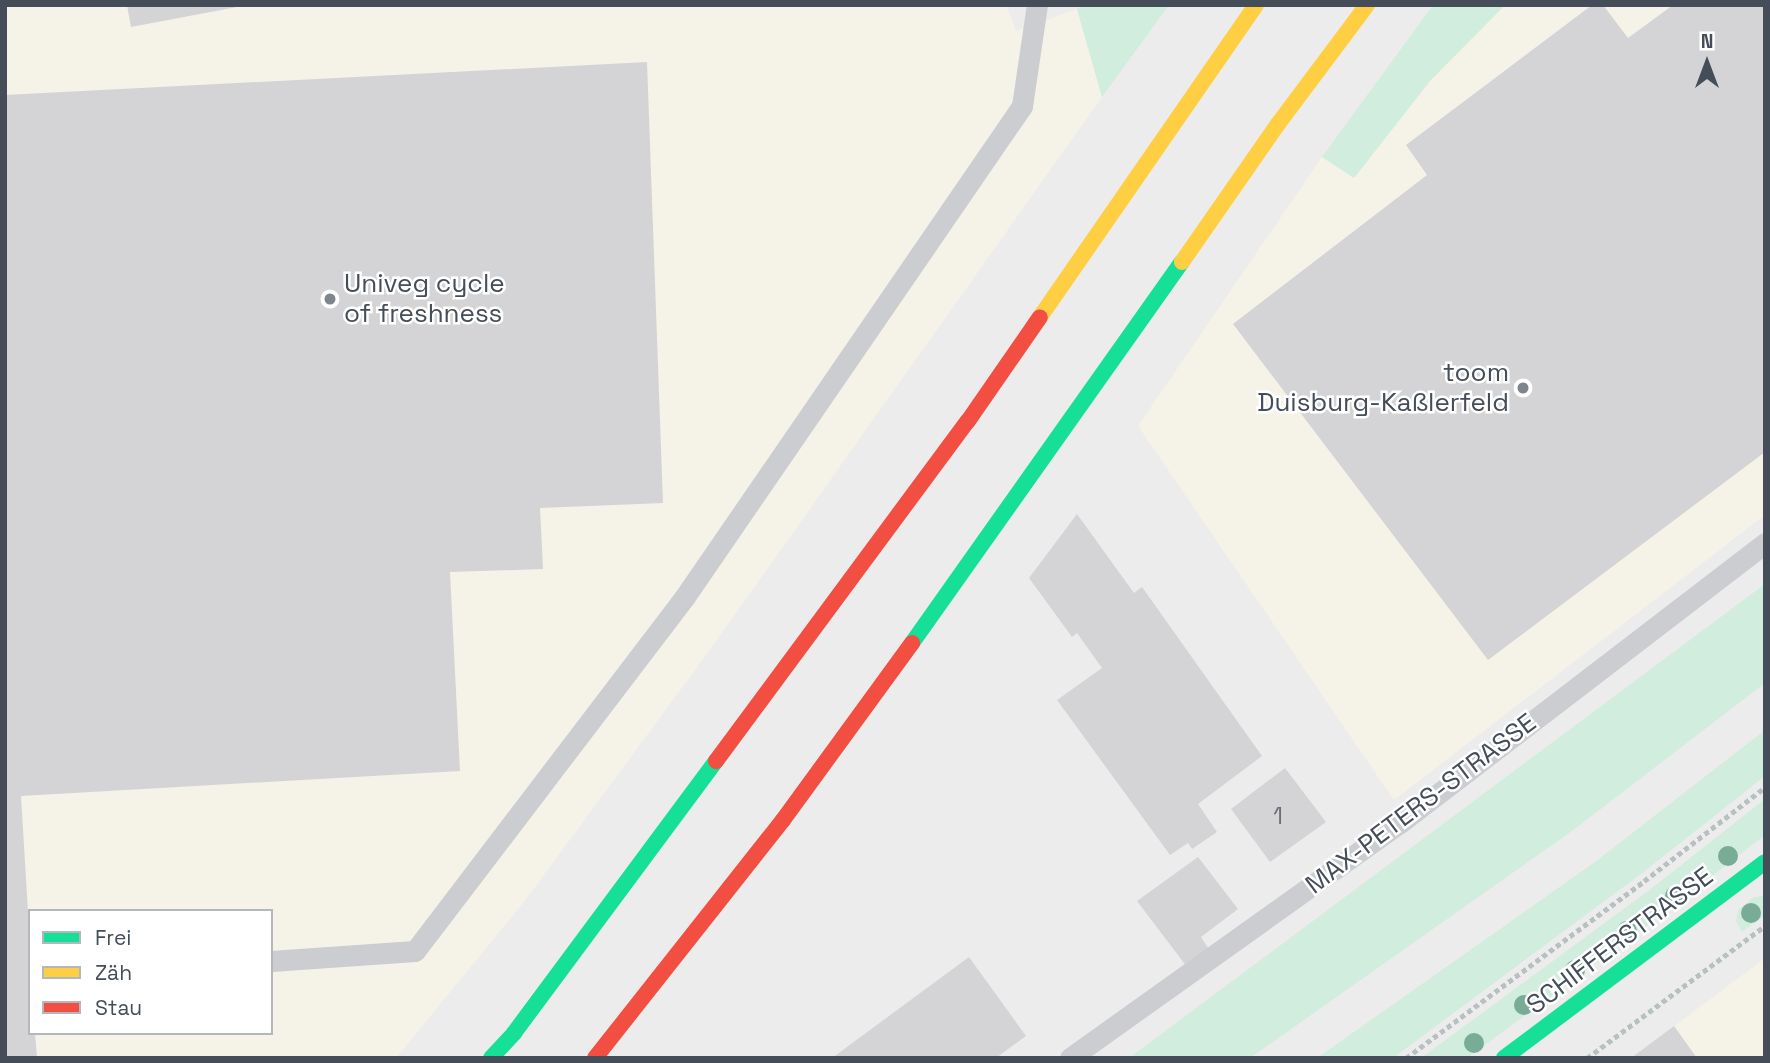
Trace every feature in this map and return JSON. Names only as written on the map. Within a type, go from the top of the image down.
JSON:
[{"type":"main road","points":[[491,1058],[514,1033],[968,421],[1256,5]]},
{"type":"main road","points":[[595,1058],[800,797],[1037,472],[1278,124],[1367,5]]},
{"type":"main road","name":"SCHIFFERSTRASSE","points":[[1504,1058],[1765,862]]},
{"type":"lane","points":[[273,961],[415,951],[684,598],[1022,106],[1037,5]]},
{"type":"lane","name":"MAX-PETERS-STRASSE","points":[[1070,1058],[1400,823],[1765,543]]},
{"type":"path","points":[[1406,1058],[1644,881],[1765,787]]},
{"type":"path","points":[[1587,1058],[1765,926]]},
{"type":"shaded area","points":[[5,5],[1006,5],[1016,31],[1077,9],[1102,97],[709,651],[524,902],[396,1058],[5,1058]]},
{"type":"shaded area","name":"toom Duisburg-Kaßlerfeld","points":[[1505,5],[1765,5],[1765,515],[1394,800],[1138,426],[1322,157],[1354,178],[1430,81]]},
{"type":"shaded area","points":[[1765,958],[1765,1058],[1631,1058],[1709,1000]]},
{"type":"green space","points":[[1084,5],[1169,5],[1102,97],[1077,9]]},
{"type":"green space","points":[[1433,5],[1505,5],[1430,81],[1354,178],[1322,157]]},
{"type":"green space","points":[[1765,584],[1765,683],[1572,831],[1250,1058],[1129,1058]]},
{"type":"green space","points":[[1765,730],[1765,776],[1641,874],[1393,1058],[1317,1058],[1595,862]]},
{"type":"green space","points":[[1765,799],[1765,835],[1667,911],[1467,1058],[1421,1058],[1652,888]]},
{"type":"green space","points":[[1765,896],[1765,915],[1742,932],[1736,921],[1738,910],[1754,897]]},
{"type":"building","points":[[127,5],[237,5],[237,7],[131,27]]},
{"type":"building","name":"toom Duisburg-Kaßlerfeld","points":[[1592,5],[1603,5],[1628,38],[1673,5],[1765,5],[1765,452],[1488,660],[1233,324],[1427,175],[1406,145]]},
{"type":"building","name":"Univeg cycle of freshness","points":[[647,62],[663,503],[540,508],[543,569],[450,572],[460,771],[21,796],[28,912],[28,1035],[35,1035],[37,1058],[5,1058],[5,95]]},
{"type":"building","points":[[1077,514],[1134,593],[1142,587],[1262,756],[1198,804],[1217,832],[1192,849],[1188,843],[1170,855],[1057,700],[1102,668],[1077,633],[1072,637],[1029,578]]},
{"type":"building","points":[[1285,768],[1326,822],[1270,862],[1231,809]]},
{"type":"building","points":[[1198,857],[1238,909],[1201,937],[1210,951],[1187,967],[1137,901]]},
{"type":"building","points":[[969,957],[1026,1036],[996,1058],[832,1058]]},
{"type":"building","points":[[1674,1026],[1697,1058],[1631,1058]]},
{"type":"traffic: fast","points":[[912,643],[1182,262]]},
{"type":"traffic: fast","points":[[491,1058],[514,1033],[716,761]]},
{"type":"traffic: fast","points":[[1504,1058],[1765,862]]},
{"type":"traffic: slow","points":[[1040,317],[1256,5]]},
{"type":"traffic: slow","points":[[1182,262],[1278,124],[1367,5]]},
{"type":"traffic: jam","points":[[716,761],[968,421],[1040,317]]},
{"type":"traffic: jam","points":[[595,1058],[783,820],[912,643]]},
{"type":"place","name":"Univeg cycle of freshness","points":[[330,299]]},
{"type":"place","name":"toom Duisburg-Kaßlerfeld","points":[[1523,388]]}]
